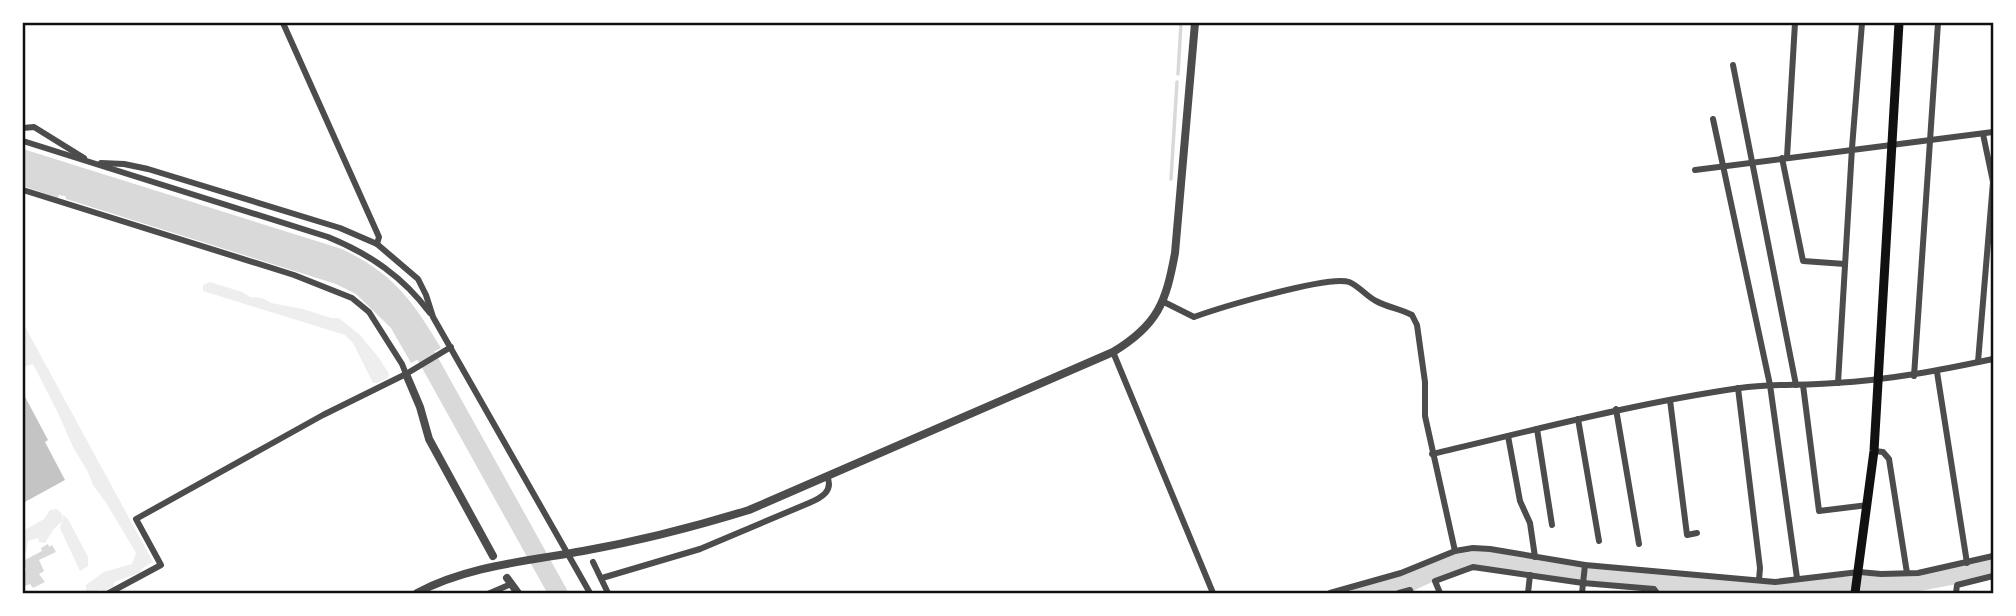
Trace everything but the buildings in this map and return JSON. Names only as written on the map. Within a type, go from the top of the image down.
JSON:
[{"type":"main road","points":[[1856,592],[1874,451],[1899,23]]},
{"type":"street","points":[[283,23],[379,237],[377,244]]},
{"type":"street","points":[[417,593],[454,578],[689,529],[749,510],[1126,344],[1148,325],[1164,302],[1170,282],[1175,253],[1195,23]]},
{"type":"street","points":[[1795,23],[1784,157],[1803,261],[1845,264]]},
{"type":"street","points":[[1838,383],[1862,23]]},
{"type":"street","points":[[1914,376],[1938,23]]},
{"type":"street","points":[[1733,65],[1751,163],[1800,385],[1819,511],[1868,505]]},
{"type":"street","points":[[1713,119],[1770,385],[1797,579]]},
{"type":"street","points":[[23,128],[34,127],[92,163],[124,164],[148,169],[340,228],[377,244],[418,279],[433,317]]},
{"type":"street","points":[[1695,170],[1993,132]]},
{"type":"street","points":[[1978,362],[1993,182],[1983,134]]},
{"type":"street","points":[[23,141],[328,237],[347,244],[391,272],[421,301],[433,317],[590,593]]},
{"type":"street","points":[[23,190],[294,275],[352,298],[369,312],[402,364],[420,407],[429,439],[493,556]]},
{"type":"street","points":[[1164,302],[1194,317],[1264,296],[1339,281],[1348,282],[1376,301],[1412,315],[1417,325],[1425,382],[1425,416],[1455,551]]},
{"type":"street","points":[[109,593],[161,565],[136,519],[323,415],[406,374],[451,347]]},
{"type":"street","points":[[1113,352],[1213,593]]},
{"type":"street","points":[[1432,454],[1616,409],[1738,388],[1914,376],[1993,359]]},
{"type":"street","points":[[1937,372],[1967,563]]},
{"type":"street","points":[[1738,388],[1760,568],[1759,580]]},
{"type":"street","points":[[1670,400],[1687,535],[1697,533]]},
{"type":"street","points":[[1616,409],[1639,544]]},
{"type":"street","points":[[1578,419],[1599,541]]},
{"type":"street","points":[[1537,429],[1552,525]]},
{"type":"street","points":[[1508,436],[1520,501],[1530,523],[1535,557]]},
{"type":"street","points":[[1874,451],[1883,452],[1889,460],[1907,573]]},
{"type":"street","points":[[601,578],[700,549],[816,500],[830,488],[828,477]]},
{"type":"street","points":[[1330,593],[1401,573],[1455,551],[1473,548],[1585,565],[1775,582],[1907,573],[1993,556]]},
{"type":"street","points":[[593,562],[608,593]]},
{"type":"street","points":[[1582,593],[1585,565]]},
{"type":"street","points":[[1440,593],[1435,581],[1473,567],[1583,583],[1654,589],[1657,593]]},
{"type":"street","points":[[1528,593],[1530,575]]},
{"type":"street","points":[[1956,593],[1957,585],[1993,576]]},
{"type":"street","points":[[490,593],[509,581],[518,593]]},
{"type":"street","points":[[1399,593],[1410,590],[1411,593]]},
{"type":"shaded area","points":[[23,149],[342,249],[376,269],[400,290],[441,348],[411,363],[391,328],[356,294],[336,284],[66,199],[65,196],[59,195],[58,198],[23,186]]},
{"type":"shaded area","points":[[210,282],[271,303],[339,318],[360,335],[379,358],[389,374],[388,378],[373,383],[353,343],[345,335],[203,291],[203,285]]},
{"type":"shaded area","points":[[23,323],[153,562],[139,573],[116,581],[114,586],[105,591],[86,593],[86,585],[104,572],[132,564],[136,553],[93,485],[33,364],[23,367]]},
{"type":"shaded area","points":[[57,509],[62,514],[62,521],[45,543],[39,542],[38,538],[28,541],[23,555],[23,531],[44,519],[50,510]]},
{"type":"shaded area","points":[[63,515],[68,519],[88,557],[88,566],[80,571],[60,528]]},
{"type":"shaded area","points":[[48,544],[49,547],[52,545],[56,552],[39,560],[44,571],[39,574],[45,582],[33,588],[30,584],[25,586],[23,573],[26,570],[23,561],[42,551],[41,548]]},
{"type":"waterway","points":[[1178,74],[1181,23]]},
{"type":"waterway","points":[[1171,179],[1177,82]]},
{"type":"waterway","points":[[414,334],[558,593]]},
{"type":"waterway","points":[[1360,593],[1412,581],[1446,565],[1482,560],[1600,577],[1777,591],[1911,583],[1993,566]]}]
